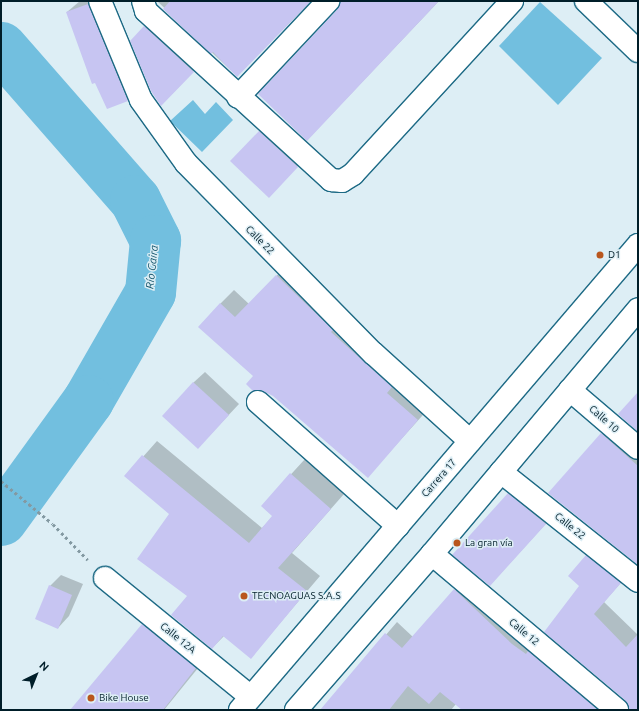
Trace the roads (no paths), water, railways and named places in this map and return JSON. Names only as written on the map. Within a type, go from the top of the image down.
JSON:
[{"type":"street","name":"Calle 22","points":[[100,1],[141,100],[186,163],[373,353],[470,441]]},
{"type":"street","points":[[143,1],[146,11],[238,97],[331,180],[342,181],[353,174],[512,1]]},
{"type":"street","points":[[238,97],[328,1]]},
{"type":"street","points":[[586,1],[638,51]]},
{"type":"street","name":"Carrera 17","points":[[246,704],[638,245]]},
{"type":"street","points":[[297,710],[432,554],[638,309]]},
{"type":"street","name":"Calle 10","points":[[570,390],[638,448]]},
{"type":"street","points":[[258,402],[398,526]]},
{"type":"street","name":"Calle 22","points":[[501,472],[638,581]]},
{"type":"street","name":"Calle 12","points":[[432,554],[617,710]]},
{"type":"street","name":"Calle 12A","points":[[104,578],[246,704]]},
{"type":"water","points":[[540,2],[602,58],[558,105],[499,46]]},
{"type":"water","points":[[193,100],[205,114],[216,102],[233,120],[202,152],[170,121]]},
{"type":"waterway","name":"Río Gaira","points":[[1,47],[135,200],[155,240],[150,292],[88,400],[1,520]]},
{"type":"place","name":"D1","points":[[600,255]]},
{"type":"place","name":"La gran vía","points":[[457,543]]},
{"type":"place","name":"TECNOAGUAS S.A.S","points":[[244,596]]},
{"type":"place","name":"Bike House","points":[[91,698]]}]
